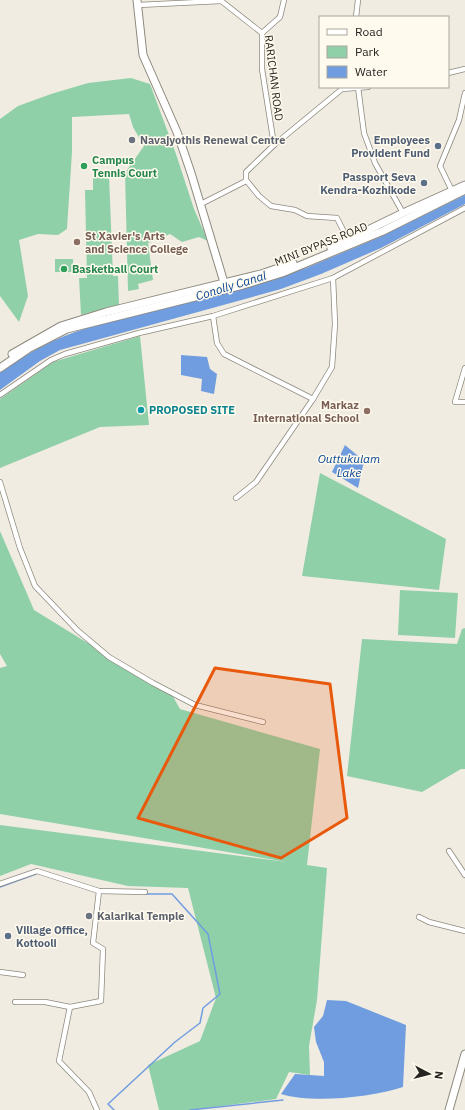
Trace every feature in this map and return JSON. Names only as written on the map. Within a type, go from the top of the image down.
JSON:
[{"type":"main road","points":[[138,2],[144,55],[177,132],[201,204],[225,286]]},
{"type":"main road","name":"MINI BYPASS ROAD","points":[[0,362],[21,348],[61,326],[106,312],[225,286],[299,261],[348,240],[465,185]]},
{"type":"main road","name":"MINI BYPASS ROAD","points":[[0,368],[28,349],[67,329],[282,272],[377,234],[465,190]]},
{"type":"main road","points":[[449,1110],[465,1054]]},
{"type":"street","points":[[138,2],[220,0]]},
{"type":"street","name":"RARICHAN ROAD","points":[[220,0],[262,33],[262,69],[274,145]]},
{"type":"street","points":[[262,33],[280,17],[284,0]]},
{"type":"street","points":[[356,16],[358,0]]},
{"type":"street","points":[[449,73],[465,69]]},
{"type":"street","points":[[348,240],[337,218],[307,216],[295,210],[270,206],[246,181],[246,172],[274,145],[342,89],[358,88],[364,133],[375,163],[403,213]]},
{"type":"street","points":[[452,191],[440,166],[459,120],[465,93]]},
{"type":"street","points":[[201,204],[246,181]]},
{"type":"street","points":[[0,395],[51,360],[64,354],[139,333],[213,316],[332,278],[465,208]]},
{"type":"street","points":[[236,498],[256,482],[332,367],[335,324],[332,278]]},
{"type":"street","points":[[213,316],[217,343],[224,354],[312,399]]},
{"type":"street","points":[[465,368],[455,402],[465,402]]},
{"type":"street","points":[[0,482],[20,548],[35,586],[77,630],[109,657],[153,683],[195,705],[263,722]]},
{"type":"street","points":[[449,851],[465,875]]},
{"type":"street","points":[[0,884],[37,871],[99,891],[145,892]]},
{"type":"street","points":[[15,1002],[45,1002],[70,1007],[101,1001],[103,949],[93,943],[99,891]]},
{"type":"street","points":[[419,917],[429,922],[465,931]]},
{"type":"street","points":[[0,972],[23,975]]},
{"type":"street","points":[[70,1007],[58,1062],[89,1092],[97,1110]]},
{"type":"highlighted area","points":[[215,668],[330,684],[347,818],[281,858],[138,818]]},
{"type":"green space","points":[[131,78],[150,84],[176,154],[194,209],[208,241],[199,237],[182,242],[170,234],[148,243],[153,280],[138,284],[139,289],[128,291],[125,173],[144,146],[133,127],[129,114],[72,117],[72,152],[67,229],[58,235],[38,234],[19,240],[28,296],[19,322],[0,296],[0,119],[18,106],[51,94],[88,83]]},
{"type":"green space","points":[[93,175],[109,175],[113,276],[118,276],[119,305],[81,315],[79,278],[87,278],[85,190],[93,190]]},
{"type":"green space","name":"Basketball Court","points":[[55,259],[73,259],[73,272],[55,272]]},
{"type":"green space","points":[[140,336],[149,425],[100,427],[0,468],[0,399],[53,362]]},
{"type":"green space","points":[[320,473],[446,539],[439,590],[302,576]]},
{"type":"green space","points":[[0,531],[34,610],[171,693],[180,709],[320,749],[307,865],[327,868],[317,1000],[309,1046],[310,1075],[289,1072],[276,1099],[192,1110],[159,1110],[148,1065],[200,1041],[216,998],[188,888],[128,886],[31,864],[0,876],[0,825],[287,862],[0,814],[0,668],[7,666],[0,654]]},
{"type":"green space","points":[[400,590],[458,593],[455,638],[398,635]]},
{"type":"green space","points":[[465,628],[465,769],[461,769],[422,792],[347,776],[362,639],[457,644],[462,629]]},
{"type":"water","points":[[465,195],[465,204],[381,248],[321,274],[281,289],[60,350],[40,361],[0,390],[0,372],[31,352],[63,336],[87,328],[273,279],[306,268],[380,237]]},
{"type":"water","points":[[181,355],[207,357],[210,369],[217,374],[214,394],[201,391],[202,379],[181,375]]},
{"type":"water","name":"Outtukulam Lake","points":[[345,445],[364,461],[358,488],[332,472]]},
{"type":"water","points":[[327,1000],[346,1001],[406,1025],[403,1087],[375,1094],[326,1099],[309,1099],[281,1094],[295,1074],[324,1076],[324,1062],[316,1042],[314,1027],[323,1016]]},
{"type":"waterway","points":[[0,887],[36,874]]},
{"type":"waterway","points":[[114,1110],[108,1104],[175,1042],[200,1023],[203,1008],[220,994],[208,934],[172,894],[145,894]]},
{"type":"waterway","points":[[190,1110],[283,1100]]},
{"type":"place","name":"Navajyothis Renewal Centre","points":[[132,140]]},
{"type":"place","name":"Employees Provident Fund","points":[[438,146]]},
{"type":"place","name":"Campus Tennis Court","points":[[84,166]]},
{"type":"place","name":"Passport Seva Kendra-Kozhikode","points":[[424,183]]},
{"type":"place","name":"St Xavier's Arts and Science College","points":[[77,242]]},
{"type":"place","name":"Basketball Court","points":[[64,269]]},
{"type":"place","name":"PROPOSED SITE","points":[[141,410]]},
{"type":"place","name":"Markaz International School","points":[[367,411]]},
{"type":"place","name":"Kalarikal Temple","points":[[89,916]]},
{"type":"place","name":"Village Office, Kottooli","points":[[8,936]]},
{"type":"water label","name":"Conolly Canal","points":[[231,286]]}]
